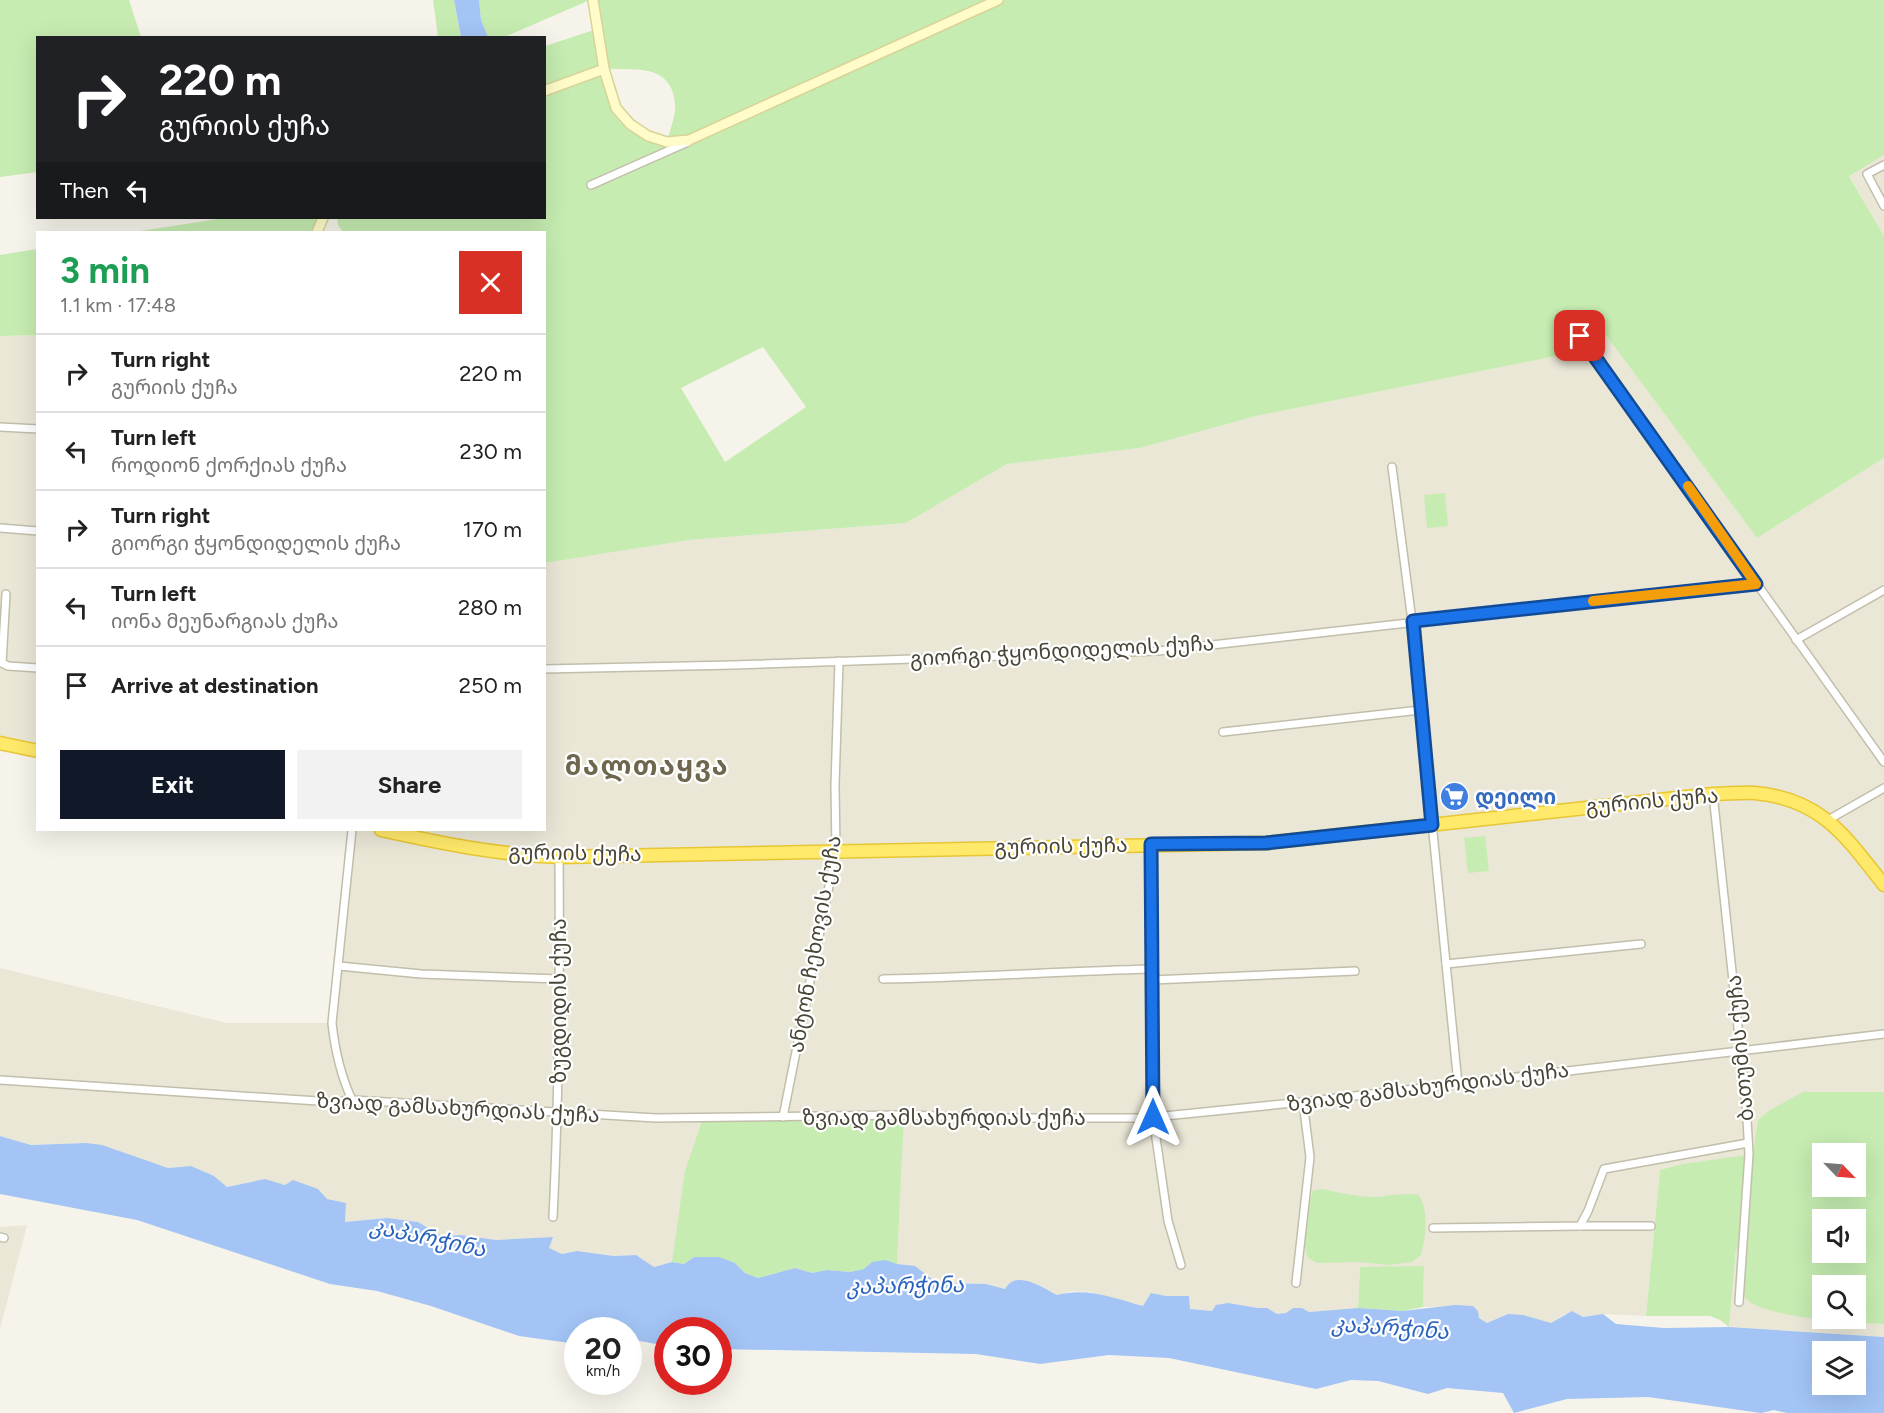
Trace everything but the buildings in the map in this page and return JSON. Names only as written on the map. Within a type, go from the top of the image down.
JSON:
[{"type":"highway","points":[[0,743],[36,751]]},
{"type":"highway","name":"გურიის ქუჩა","points":[[386,831],[466,848],[525,856],[559,857],[1266,843],[1713,794],[1753,793],[1794,801],[1828,820],[1852,844],[1884,885]]},
{"type":"street","points":[[593,0],[604,69],[616,108],[630,124],[648,136],[667,142],[696,138]]},
{"type":"street","points":[[591,186],[998,0]]},
{"type":"street","points":[[546,90],[604,69]]},
{"type":"street","points":[[1884,165],[1867,174],[1884,206]]},
{"type":"street","points":[[1580,336],[1884,762]]},
{"type":"street","points":[[0,428],[36,429]]},
{"type":"street","points":[[1392,467],[1413,621],[1458,1084]]},
{"type":"street","points":[[0,528],[36,531]]},
{"type":"street","name":"გიორგი ჭყონდიდელის ქუჩა","points":[[546,669],[1158,651],[1756,584]]},
{"type":"street","points":[[1797,640],[1884,590]]},
{"type":"street","points":[[6,594],[2,663],[8,666],[36,668]]},
{"type":"street","name":"ანტონ ჩეხოვის ქუჩა","points":[[783,1117],[836,851],[835,785],[839,661]]},
{"type":"street","points":[[1223,732],[1420,710]]},
{"type":"street","points":[[1828,820],[1884,788]]},
{"type":"street","name":"ბათუმის ქუჩა","points":[[1713,794],[1742,1051],[1748,1143],[1739,1302]]},
{"type":"street","points":[[352,831],[332,1023],[340,1071],[352,1100]]},
{"type":"street","points":[[1151,844],[1153,1117],[1168,1221],[1181,1265]]},
{"type":"street","name":"ზუგდიდის ქუჩა","points":[[553,1217],[558,1112],[559,857]]},
{"type":"street","points":[[1446,963],[1641,944]]},
{"type":"street","points":[[339,966],[422,974],[560,979]]},
{"type":"street","points":[[883,979],[964,978],[1059,971],[1152,969]]},
{"type":"street","points":[[1152,980],[1355,971]]},
{"type":"street","name":"ზვიად გამსახურდიას ქუჩა","points":[[0,1080],[333,1102],[352,1100],[656,1118],[904,1115],[1018,1118],[1153,1117],[1303,1102],[1884,1034]]},
{"type":"street","points":[[1296,1283],[1310,1157],[1303,1102]]},
{"type":"street","points":[[1580,1226],[1604,1169],[1748,1143]]},
{"type":"street","points":[[1433,1228],[1651,1226]]},
{"type":"shaded area","points":[[1884,155],[1884,236],[1849,175]]},
{"type":"shaded area","points":[[1596,322],[1757,538],[1884,458],[1884,1337],[1729,1327],[1736,1249],[1660,1170],[1646,1316],[1603,1314],[1583,1317],[1565,1314],[1551,1323],[1508,1314],[1487,1323],[1479,1318],[1473,1306],[1423,1307],[1424,1267],[1360,1267],[1358,1308],[1309,1312],[1302,1308],[1293,1308],[1286,1313],[1277,1314],[1267,1308],[1228,1303],[1212,1311],[1190,1309],[1189,1296],[1166,1296],[1151,1293],[1144,1306],[1091,1292],[1072,1291],[1057,1295],[1037,1284],[1005,1289],[986,1284],[937,1283],[915,1267],[897,1264],[904,1115],[674,1254],[672,1262],[654,1267],[636,1255],[614,1256],[577,1251],[561,1254],[548,1248],[553,1237],[496,1240],[461,1235],[442,1236],[418,1222],[387,1218],[345,1222],[346,1203],[327,1199],[318,1189],[285,1185],[265,1179],[227,1187],[214,1176],[191,1166],[168,1168],[86,1143],[31,1145],[0,1136],[0,968],[227,1023],[332,1023],[352,831],[546,831],[546,563],[689,540],[906,523],[1007,464],[1140,448],[1256,416],[1566,354]]},
{"type":"shaded area","points":[[36,335],[36,751],[0,743],[0,336]]},
{"type":"shaded area","points":[[27,1225],[0,1329],[0,1227]]},
{"type":"green space","points":[[0,0],[129,0],[141,36],[36,36],[36,172],[0,177]]},
{"type":"green space","points":[[433,0],[454,0],[461,36],[438,36]]},
{"type":"green space","points":[[479,0],[590,0],[507,36],[488,36],[481,20]]},
{"type":"green space","points":[[593,0],[1884,0],[1884,155],[1849,176],[1884,236],[1884,458],[1757,538],[1596,322],[1580,336],[1566,354],[1256,416],[1140,448],[1007,464],[906,523],[689,540],[546,563],[546,231],[342,231],[337,219],[546,219],[546,46],[597,29]],"holes":[[[604,69],[639,70],[659,75],[667,81],[672,91],[675,108],[667,141],[648,136],[616,108]],[[763,347],[806,407],[725,462],[681,388]]]},
{"type":"green space","points":[[218,219],[323,219],[317,231],[140,231]]},
{"type":"green space","points":[[36,249],[36,335],[0,336],[0,255]]},
{"type":"green space","points":[[1445,493],[1448,526],[1427,528],[1424,495]]},
{"type":"green space","points":[[1485,836],[1489,871],[1468,873],[1464,838]]},
{"type":"green space","points":[[1803,1092],[1884,1092],[1884,1324],[1866,1323],[1866,1275],[1812,1275],[1812,1318],[1786,1314],[1752,1303],[1743,1291],[1744,1248],[1736,1249],[1729,1327],[1710,1316],[1646,1316],[1660,1170],[1683,1164],[1753,1154],[1758,1120],[1770,1110]]},
{"type":"green space","points":[[904,1115],[897,1264],[886,1260],[865,1269],[850,1272],[827,1270],[812,1273],[795,1268],[758,1278],[745,1273],[735,1263],[694,1257],[684,1264],[672,1262],[685,1171],[703,1118]]},
{"type":"green space","points":[[1323,1189],[1369,1197],[1419,1195],[1426,1224],[1421,1255],[1412,1262],[1388,1265],[1359,1262],[1317,1263],[1310,1259],[1305,1247],[1307,1211],[1313,1190]]},
{"type":"green space","points":[[1424,1266],[1423,1307],[1403,1311],[1358,1308],[1360,1267]]},
{"type":"water","points":[[454,0],[479,0],[481,20],[488,36],[461,36]]},
{"type":"water","name":"კაპარჭინა","points":[[0,1136],[31,1145],[86,1143],[102,1145],[168,1168],[191,1166],[214,1176],[227,1187],[265,1179],[285,1185],[293,1180],[318,1189],[327,1199],[346,1203],[345,1222],[387,1218],[418,1222],[442,1236],[461,1235],[496,1240],[553,1237],[549,1248],[562,1254],[577,1251],[614,1256],[636,1255],[654,1267],[672,1262],[684,1264],[694,1257],[719,1257],[735,1263],[745,1273],[758,1278],[795,1268],[812,1273],[827,1270],[850,1272],[864,1269],[872,1262],[886,1260],[915,1266],[937,1283],[986,1284],[1005,1289],[1010,1283],[1022,1280],[1037,1284],[1057,1295],[1090,1293],[1143,1306],[1151,1293],[1166,1296],[1189,1296],[1190,1309],[1212,1311],[1216,1305],[1228,1303],[1267,1308],[1277,1314],[1286,1313],[1293,1308],[1302,1308],[1309,1312],[1358,1308],[1403,1311],[1455,1305],[1473,1306],[1478,1311],[1479,1318],[1487,1323],[1508,1314],[1523,1315],[1551,1323],[1572,1311],[1583,1317],[1603,1314],[1616,1324],[1664,1328],[1729,1327],[1884,1337],[1884,1413],[1787,1413],[1774,1410],[1761,1413],[1648,1397],[1567,1399],[1514,1413],[1503,1393],[1447,1388],[1428,1394],[1378,1381],[1351,1380],[1316,1389],[1169,1358],[1109,1355],[1040,1364],[976,1354],[732,1349],[732,1317],[654,1317],[654,1344],[642,1341],[642,1317],[564,1317],[564,1342],[519,1336],[431,1306],[377,1291],[330,1284],[137,1220],[0,1194]]},
{"type":"slow traffic","points":[[1593,601],[1756,584],[1688,486]]},
{"type":"place","name":"დეილი","points":[[1454,797]]},
{"type":"district","name":"მალთაყვა","points":[[647,766]]},
{"type":"route","points":[[1153,1117],[1151,844],[1266,843],[1432,825],[1413,621],[1756,584],[1580,336]]}]
